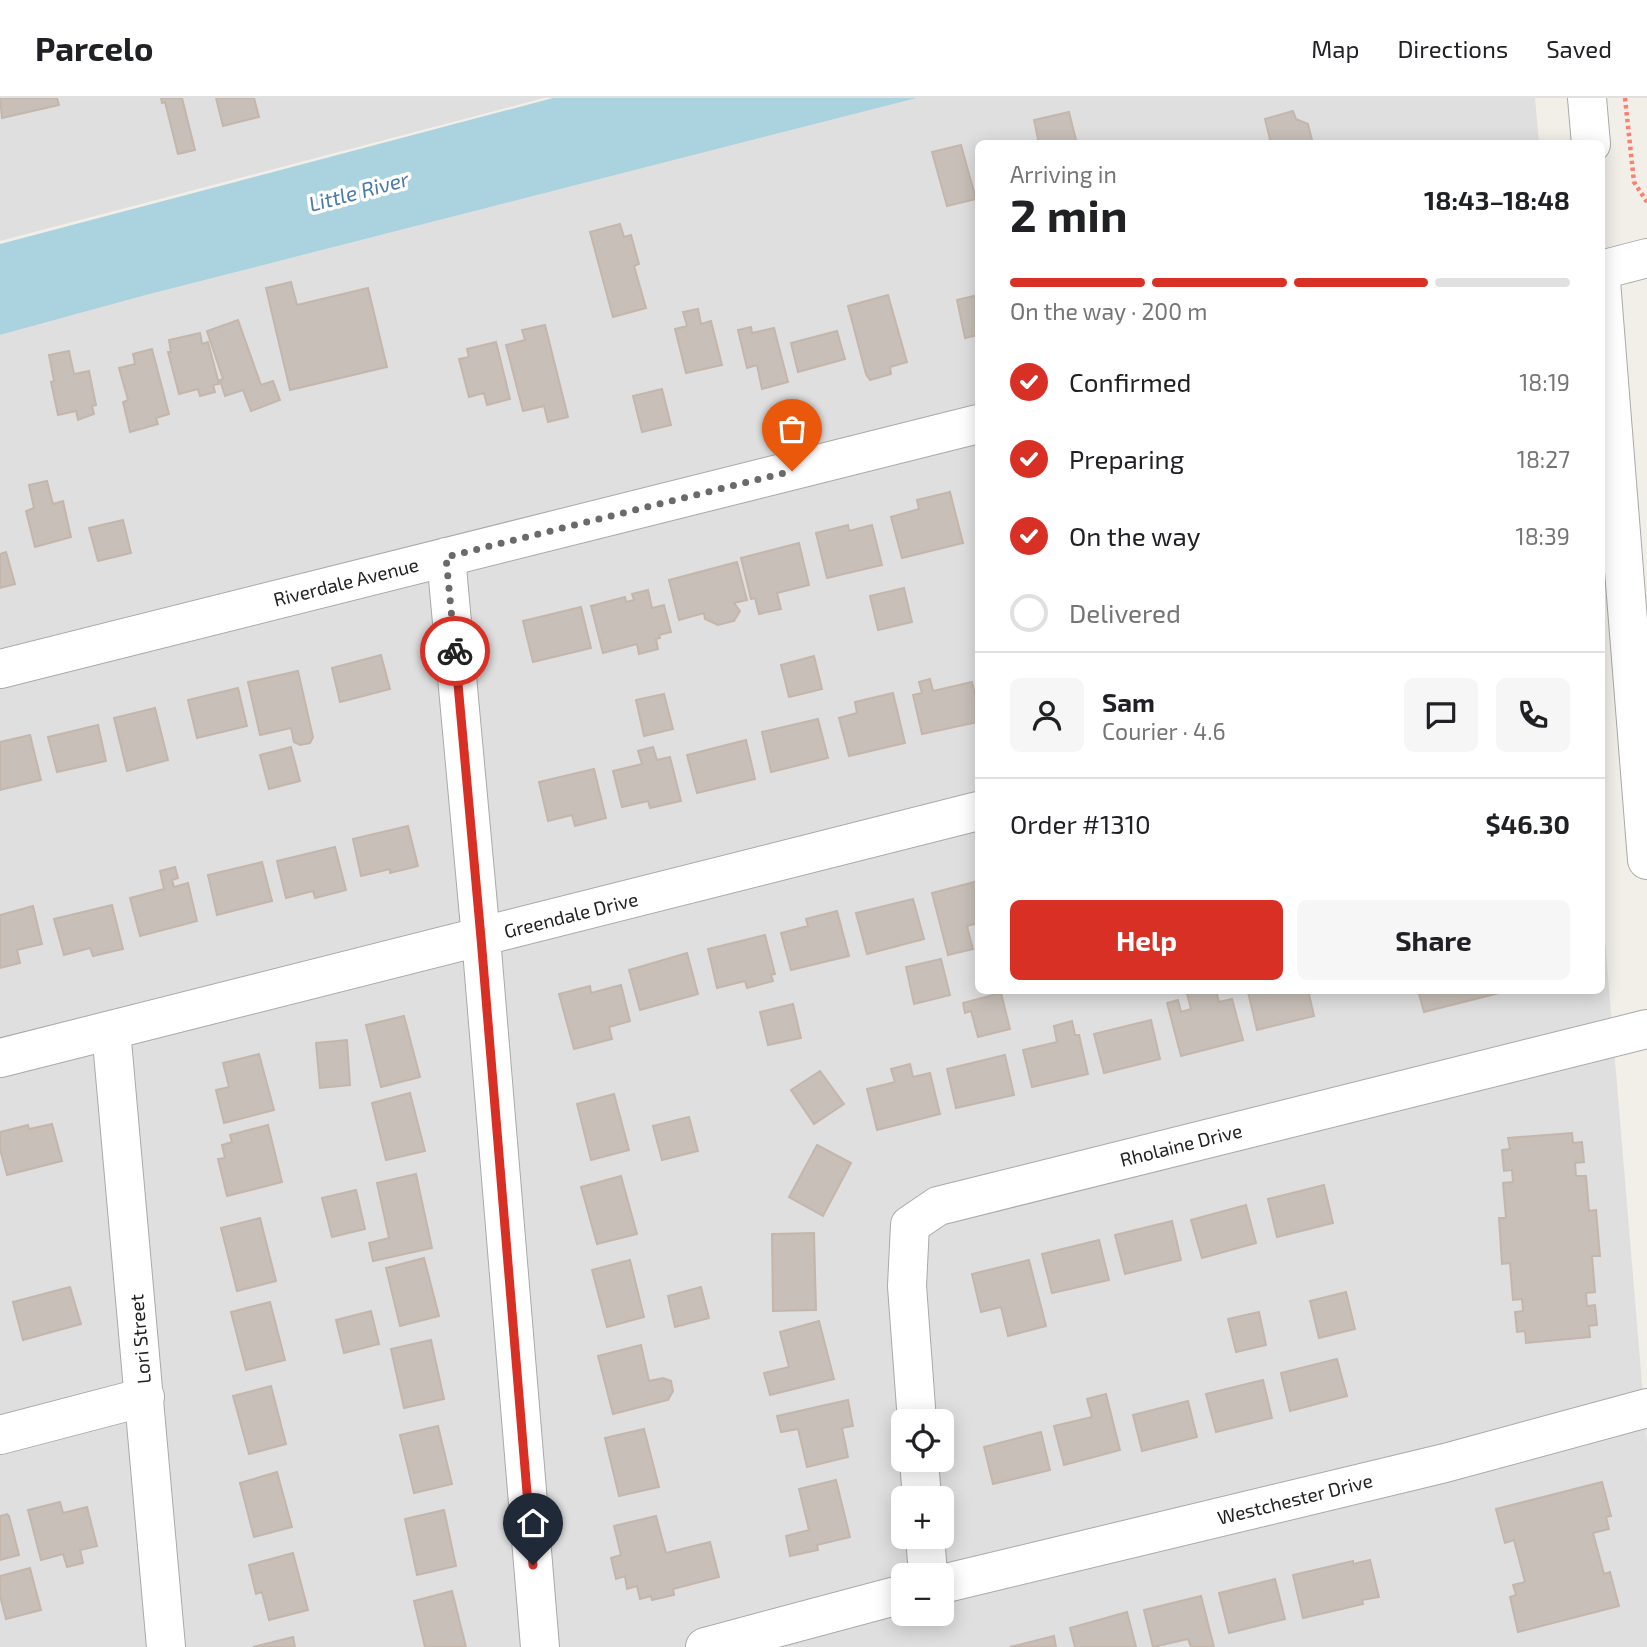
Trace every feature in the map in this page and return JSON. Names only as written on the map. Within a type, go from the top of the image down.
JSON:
[{"type":"street","points":[[1587,98],[1591,140]]},
{"type":"street","points":[[1605,269],[1647,258]]},
{"type":"street","points":[[1605,340],[1626,647],[1647,860]]},
{"type":"street","name":"Riverdale Avenue","points":[[0,669],[975,425]]},
{"type":"street","points":[[446,557],[481,938],[540,1647]]},
{"type":"street","name":"Greendale Drive","points":[[0,1058],[975,812]]},
{"type":"street","name":"Rholaine Drive","points":[[916,1409],[907,1286],[910,1225],[938,1206],[1647,1029]]},
{"type":"street","name":"Lori Street","points":[[111,1030],[166,1647]]},
{"type":"street","points":[[0,1435],[145,1397]]},
{"type":"street","name":"Westchester Drive","points":[[954,1581],[1445,1463],[1647,1408]]},
{"type":"street","points":[[705,1647],[891,1597]]},
{"type":"path","points":[[1625,98],[1634,182],[1647,202]]},
{"type":"shaded area","points":[[0,98],[544,98],[0,241]]},
{"type":"shaded area","points":[[917,98],[1535,98],[1539,140],[975,140],[975,994],[1605,994],[1605,941],[1647,1443],[1647,1647],[0,1647],[0,335],[146,295]]},
{"type":"water","name":"Little River","points":[[553,98],[917,98],[146,295],[0,335],[0,244]]},
{"type":"building","points":[[0,98],[57,98],[59,105],[2,118]]},
{"type":"building","points":[[161,98],[182,98],[195,150],[178,154],[165,102],[162,103]]},
{"type":"building","points":[[216,98],[254,98],[259,117],[223,126]]},
{"type":"building","points":[[1293,111],[1296,119],[1308,124],[1312,140],[1270,140],[1265,119]]},
{"type":"building","points":[[1069,112],[1076,140],[1038,140],[1034,120]]},
{"type":"building","points":[[961,145],[975,199],[947,206],[932,152]]},
{"type":"building","points":[[620,224],[624,237],[631,235],[639,264],[634,266],[646,308],[613,317],[590,232]]},
{"type":"building","points":[[291,282],[297,305],[368,288],[387,367],[290,390],[266,288]]},
{"type":"building","points":[[888,295],[907,362],[890,367],[891,374],[870,380],[866,374],[848,306]]},
{"type":"building","points":[[975,296],[975,336],[965,338],[957,300]]},
{"type":"building","points":[[698,309],[701,324],[711,321],[722,365],[686,373],[675,329],[687,326],[683,312]]},
{"type":"building","points":[[238,320],[261,385],[273,381],[280,400],[251,411],[243,390],[225,396],[220,380],[223,379],[207,331]]},
{"type":"building","points":[[545,325],[568,417],[548,422],[544,406],[523,411],[506,345],[525,340],[522,330]]},
{"type":"building","points":[[751,327],[752,333],[774,328],[788,382],[762,389],[757,365],[747,368],[738,330]]},
{"type":"building","points":[[837,331],[845,359],[798,372],[791,343]]},
{"type":"building","points":[[200,333],[202,344],[208,342],[219,384],[213,385],[215,392],[200,396],[198,389],[179,394],[168,352],[171,352],[169,340]]},
{"type":"building","points":[[496,342],[510,399],[487,405],[484,393],[469,397],[459,359],[469,357],[467,349]]},
{"type":"building","points":[[152,349],[169,414],[156,418],[158,424],[130,432],[123,402],[128,400],[119,368],[135,364],[133,354]]},
{"type":"building","points":[[69,351],[74,374],[89,371],[96,405],[92,406],[94,414],[78,420],[76,411],[58,415],[51,382],[54,381],[49,355]]},
{"type":"building","points":[[662,389],[671,425],[642,432],[633,396]]},
{"type":"building","points":[[47,481],[53,504],[63,501],[71,537],[35,547],[26,511],[34,508],[29,485]]},
{"type":"building","points":[[950,492],[963,543],[902,558],[891,517],[919,509],[917,500]]},
{"type":"building","points":[[123,520],[131,553],[98,561],[89,528]]},
{"type":"building","points":[[848,525],[849,531],[872,525],[882,565],[827,578],[816,533]]},
{"type":"building","points":[[799,543],[809,585],[777,593],[781,609],[759,614],[755,598],[751,599],[741,558]]},
{"type":"building","points":[[6,552],[15,584],[0,588],[0,554]]},
{"type":"building","points":[[737,562],[747,600],[734,603],[740,611],[734,621],[718,625],[705,619],[704,613],[679,620],[669,580]]},
{"type":"building","points":[[904,588],[912,622],[878,630],[870,596]]},
{"type":"building","points":[[648,590],[652,608],[664,605],[671,632],[659,635],[660,638],[656,639],[658,649],[639,654],[637,644],[603,653],[591,606],[625,597],[626,602],[634,600],[632,594]]},
{"type":"building","points":[[581,607],[591,648],[533,662],[523,621]]},
{"type":"building","points":[[381,655],[390,689],[340,702],[332,668]]},
{"type":"building","points":[[814,656],[822,689],[789,697],[781,665]]},
{"type":"building","points":[[298,671],[313,737],[310,743],[300,745],[294,742],[291,728],[260,735],[248,682]]},
{"type":"building","points":[[930,679],[933,691],[972,682],[975,723],[922,734],[913,695],[922,693],[919,682]]},
{"type":"building","points":[[238,688],[247,726],[197,738],[188,700]]},
{"type":"building","points":[[893,693],[905,743],[849,756],[839,718],[857,713],[855,702]]},
{"type":"building","points":[[664,694],[673,729],[644,736],[636,700]]},
{"type":"building","points":[[155,708],[168,760],[127,771],[114,718]]},
{"type":"building","points":[[818,719],[828,758],[771,772],[762,732]]},
{"type":"building","points":[[98,725],[106,761],[57,772],[48,737]]},
{"type":"building","points":[[30,735],[41,780],[0,790],[0,742]]},
{"type":"building","points":[[746,740],[755,779],[697,793],[687,755]]},
{"type":"building","points":[[291,747],[300,781],[269,789],[260,755]]},
{"type":"building","points":[[653,747],[657,760],[670,757],[681,801],[650,808],[648,801],[622,807],[613,771],[642,764],[638,751]]},
{"type":"building","points":[[594,769],[606,818],[575,826],[572,815],[548,821],[539,782]]},
{"type":"building","points":[[408,826],[418,866],[361,876],[353,839]]},
{"type":"building","points":[[335,847],[346,890],[315,898],[313,891],[286,898],[277,861]]},
{"type":"building","points":[[262,862],[272,901],[217,915],[208,875]]},
{"type":"building","points":[[175,867],[178,878],[172,880],[174,887],[188,883],[197,921],[140,936],[130,898],[164,889],[160,871]]},
{"type":"building","points":[[975,882],[975,924],[967,926],[973,949],[948,955],[932,893]]},
{"type":"building","points":[[913,899],[924,939],[867,954],[856,913]]},
{"type":"building","points":[[112,905],[123,949],[93,956],[90,948],[64,955],[54,919]]},
{"type":"building","points":[[33,906],[42,944],[17,950],[20,963],[0,968],[0,915]]},
{"type":"building","points":[[837,911],[849,956],[791,970],[781,933],[808,926],[806,919]]},
{"type":"building","points":[[765,935],[775,974],[771,975],[773,981],[747,988],[745,981],[717,988],[708,949]]},
{"type":"building","points":[[687,953],[698,994],[640,1010],[629,970]]},
{"type":"building","points":[[941,959],[950,995],[914,1004],[906,967]]},
{"type":"building","points":[[621,985],[630,1021],[609,1027],[612,1039],[574,1049],[559,994],[590,986],[591,993]]},
{"type":"building","points":[[1001,994],[1010,1029],[978,1037],[971,1011],[965,1013],[963,1003]]},
{"type":"building","points":[[1187,994],[1217,994],[1219,1002],[1232,999],[1243,1040],[1181,1056],[1167,1003],[1178,1000],[1181,1012],[1191,1009]]},
{"type":"building","points":[[1248,994],[1309,994],[1314,1016],[1257,1030]]},
{"type":"building","points":[[1419,994],[1495,994],[1424,1012]]},
{"type":"building","points":[[793,1004],[801,1038],[768,1045],[760,1012]]},
{"type":"building","points":[[404,1016],[420,1077],[381,1087],[366,1025]]},
{"type":"building","points":[[1151,1020],[1160,1059],[1104,1073],[1094,1034]]},
{"type":"building","points":[[1072,1021],[1075,1035],[1079,1035],[1088,1074],[1032,1087],[1023,1050],[1057,1042],[1054,1026]]},
{"type":"building","points":[[347,1040],[350,1085],[320,1088],[316,1043]]},
{"type":"building","points":[[259,1054],[274,1110],[224,1123],[216,1090],[229,1087],[223,1063]]},
{"type":"building","points":[[1005,1055],[1014,1095],[956,1108],[947,1069]]},
{"type":"building","points":[[910,1064],[913,1077],[930,1073],[940,1114],[877,1130],[867,1089],[895,1082],[891,1069]]},
{"type":"building","points":[[820,1071],[844,1104],[814,1124],[791,1090]]},
{"type":"building","points":[[410,1093],[425,1151],[386,1160],[372,1103]]},
{"type":"building","points":[[614,1094],[629,1150],[591,1160],[577,1104]]},
{"type":"building","points":[[689,1117],[698,1151],[662,1160],[653,1126]]},
{"type":"building","points":[[52,1124],[62,1161],[7,1175],[0,1149],[0,1132],[28,1125],[29,1129]]},
{"type":"building","points":[[268,1125],[282,1182],[227,1196],[218,1159],[225,1158],[222,1145],[232,1142],[230,1135]]},
{"type":"building","points":[[1572,1133],[1573,1143],[1582,1142],[1584,1162],[1575,1163],[1576,1176],[1586,1176],[1589,1211],[1596,1210],[1600,1256],[1592,1256],[1595,1292],[1586,1293],[1587,1306],[1595,1305],[1597,1325],[1589,1326],[1590,1337],[1526,1343],[1525,1331],[1517,1332],[1515,1312],[1523,1311],[1522,1299],[1513,1300],[1510,1263],[1502,1264],[1499,1218],[1506,1218],[1503,1183],[1513,1182],[1512,1170],[1504,1171],[1502,1150],[1510,1149],[1508,1138]]},
{"type":"building","points":[[817,1145],[851,1163],[823,1216],[789,1197]]},
{"type":"building","points":[[416,1174],[432,1248],[373,1261],[369,1243],[389,1238],[377,1183]]},
{"type":"building","points":[[621,1176],[637,1234],[597,1244],[581,1187]]},
{"type":"building","points":[[1324,1185],[1333,1223],[1277,1237],[1268,1199]]},
{"type":"building","points":[[356,1190],[365,1229],[332,1237],[322,1198]]},
{"type":"building","points":[[1246,1205],[1256,1243],[1202,1258],[1191,1220]]},
{"type":"building","points":[[260,1218],[276,1281],[237,1291],[221,1228]]},
{"type":"building","points":[[1172,1221],[1181,1260],[1125,1274],[1115,1235]]},
{"type":"building","points":[[814,1233],[816,1310],[773,1311],[772,1234]]},
{"type":"building","points":[[1099,1240],[1109,1280],[1052,1293],[1042,1254]]},
{"type":"building","points":[[424,1258],[439,1316],[400,1326],[386,1268]]},
{"type":"building","points":[[630,1260],[644,1317],[607,1327],[592,1270]]},
{"type":"building","points":[[1029,1260],[1046,1326],[1008,1336],[1001,1307],[981,1312],[972,1274]]},
{"type":"building","points":[[70,1287],[81,1324],[23,1340],[13,1302]]},
{"type":"building","points":[[701,1287],[709,1318],[675,1327],[668,1296]]},
{"type":"building","points":[[1346,1292],[1355,1329],[1319,1338],[1310,1301]]},
{"type":"building","points":[[270,1302],[285,1360],[246,1370],[231,1312]]},
{"type":"building","points":[[371,1311],[379,1344],[344,1353],[336,1320]]},
{"type":"building","points":[[1259,1312],[1266,1345],[1236,1352],[1228,1319]]},
{"type":"building","points":[[819,1321],[834,1379],[770,1395],[764,1373],[789,1367],[780,1332]]},
{"type":"building","points":[[431,1340],[444,1399],[404,1408],[391,1349]]},
{"type":"building","points":[[641,1345],[649,1381],[663,1378],[671,1381],[673,1391],[668,1400],[613,1414],[598,1356]]},
{"type":"building","points":[[1337,1359],[1347,1396],[1290,1411],[1281,1373]]},
{"type":"building","points":[[1263,1380],[1272,1418],[1216,1432],[1206,1394]]},
{"type":"building","points":[[271,1386],[286,1444],[249,1454],[233,1396]]},
{"type":"building","points":[[1106,1394],[1120,1450],[1064,1465],[1054,1426],[1092,1417],[1087,1399]]},
{"type":"building","points":[[848,1400],[853,1426],[842,1428],[848,1457],[807,1467],[798,1429],[781,1432],[777,1416]]},
{"type":"building","points":[[1188,1401],[1197,1437],[1142,1451],[1133,1415]]},
{"type":"building","points":[[438,1426],[452,1484],[414,1493],[400,1435]]},
{"type":"building","points":[[644,1429],[659,1487],[619,1496],[605,1438]]},
{"type":"building","points":[[1041,1432],[1050,1470],[993,1484],[984,1447]]},
{"type":"building","points":[[277,1472],[292,1527],[254,1537],[240,1483]]},
{"type":"building","points":[[836,1480],[850,1537],[817,1545],[818,1550],[790,1556],[786,1536],[809,1530],[799,1489]]},
{"type":"building","points":[[1602,1482],[1611,1516],[1606,1517],[1609,1529],[1593,1533],[1604,1574],[1610,1572],[1619,1606],[1518,1632],[1510,1597],[1516,1595],[1513,1585],[1525,1582],[1514,1540],[1505,1543],[1496,1509]]},
{"type":"building","points":[[60,1502],[63,1513],[87,1507],[97,1546],[80,1550],[83,1563],[67,1567],[63,1554],[41,1560],[28,1510]]},
{"type":"building","points":[[444,1510],[456,1566],[417,1575],[405,1519]]},
{"type":"building","points":[[7,1514],[19,1555],[0,1560],[0,1516]]},
{"type":"building","points":[[656,1516],[666,1553],[710,1542],[719,1577],[673,1589],[674,1595],[652,1600],[651,1596],[640,1599],[637,1586],[627,1589],[625,1576],[616,1579],[611,1558],[621,1555],[614,1526]]},
{"type":"building","points":[[293,1553],[308,1610],[269,1620],[262,1592],[256,1594],[249,1565]]},
{"type":"building","points":[[1370,1560],[1379,1597],[1362,1600],[1363,1604],[1303,1618],[1293,1575],[1353,1561],[1353,1564]]},
{"type":"building","points":[[30,1568],[41,1610],[6,1619],[0,1596],[0,1576]]},
{"type":"building","points":[[1275,1579],[1285,1619],[1229,1633],[1219,1593]]},
{"type":"building","points":[[452,1591],[466,1647],[425,1647],[414,1601]]},
{"type":"building","points":[[1201,1596],[1214,1647],[1191,1647],[1188,1639],[1153,1647],[1144,1610]]},
{"type":"building","points":[[1127,1612],[1136,1647],[1075,1647],[1070,1628]]},
{"type":"building","points":[[1054,1636],[1056,1647],[1010,1647]]},
{"type":"building","points":[[293,1637],[295,1647],[253,1647]]},
{"type":"way so far","points":[[455,651],[446,557],[792,471]]},
{"type":"route","points":[[455,651],[533,1565]]}]
